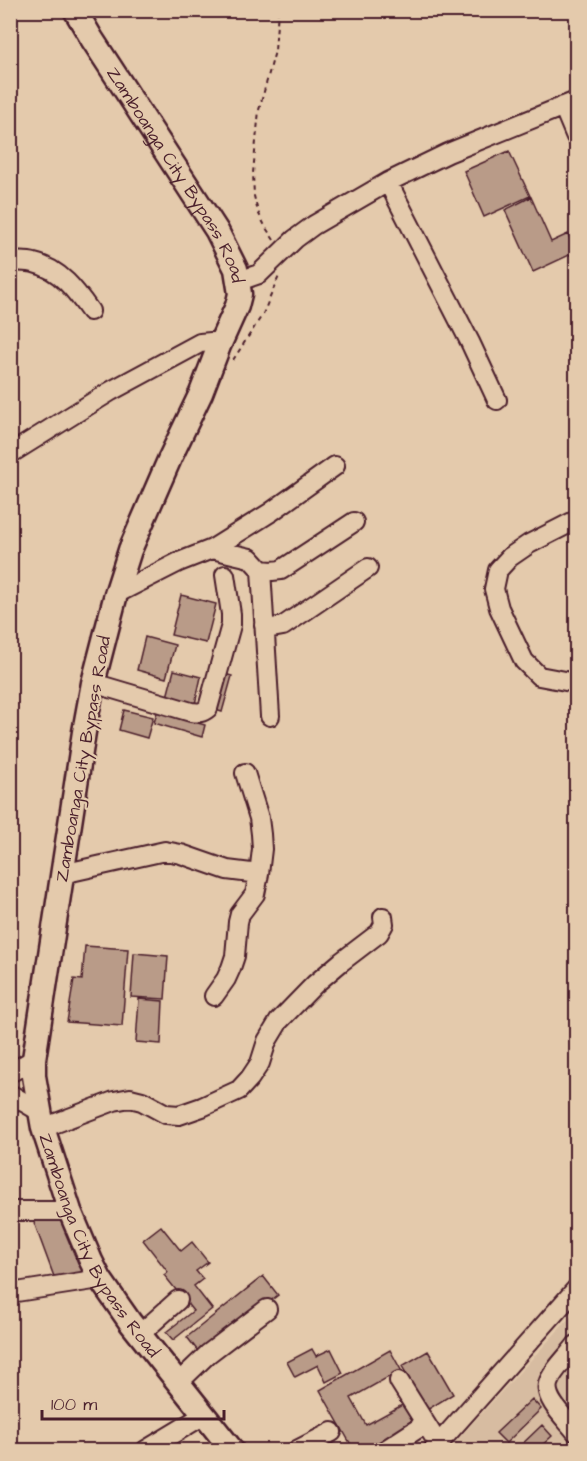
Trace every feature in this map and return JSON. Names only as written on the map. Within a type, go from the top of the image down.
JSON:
[{"type":"main road","name":"Zamboanga City Bypass Road","points":[[75,10],[201,204],[236,269],[240,294],[225,354],[201,393],[170,458],[130,550],[116,594],[93,682],[34,1059],[34,1076],[41,1120],[70,1211],[100,1279],[204,1415],[227,1449]]},
{"type":"street","points":[[239,281],[259,274],[295,239],[314,225],[388,182],[448,153],[570,104],[576,137]]},
{"type":"street","points":[[388,182],[497,400]]},
{"type":"street","points":[[10,261],[33,262],[55,273],[67,281],[90,311]]},
{"type":"street","points":[[10,454],[111,392],[200,343],[211,342],[225,354]]},
{"type":"street","points":[[116,594],[179,562],[212,549],[271,512],[335,466]]},
{"type":"street","points":[[576,520],[529,544],[510,557],[498,570],[494,589],[499,608],[524,661],[539,676],[576,683]]},
{"type":"street","points":[[212,549],[250,558],[261,570],[272,572],[281,570],[354,522]]},
{"type":"street","points":[[264,625],[272,628],[283,626],[368,567]]},
{"type":"street","points":[[261,570],[270,716]]},
{"type":"street","points":[[93,682],[192,712],[205,711],[208,708],[231,625],[225,575]]},
{"type":"street","points":[[214,996],[231,968],[240,914],[255,894],[259,874],[262,849],[259,818],[245,773]]},
{"type":"street","points":[[62,874],[165,851],[181,854],[227,870],[259,874]]},
{"type":"street","points":[[10,1094],[41,1120],[130,1098],[142,1101],[166,1114],[179,1115],[239,1090],[260,1063],[267,1041],[279,1021],[315,984],[379,933],[384,924],[383,917]]},
{"type":"street","points":[[10,1073],[34,1059]]},
{"type":"street","points":[[10,1211],[70,1211]]},
{"type":"street","points":[[10,1293],[100,1279]]},
{"type":"street","points":[[399,1381],[425,1424],[436,1448],[576,1289]]},
{"type":"street","points":[[140,1334],[178,1300]]},
{"type":"street","points":[[178,1383],[208,1354],[267,1309]]},
{"type":"street","points":[[576,1345],[552,1375],[548,1383],[548,1392],[551,1400],[576,1432]]},
{"type":"street","points":[[146,1450],[204,1415]]},
{"type":"street","points":[[385,1450],[425,1424]]},
{"type":"street","points":[[297,1450],[332,1432]]},
{"type":"path","points":[[225,354],[263,314],[279,275],[278,256],[258,212],[254,196],[253,173],[259,111],[275,51],[278,10]]},
{"type":"shaded area","points":[[576,1311],[576,1450],[448,1450]]},
{"type":"building","points":[[509,151],[530,196],[484,217],[464,171]]},
{"type":"building","points":[[531,197],[551,242],[568,234],[576,252],[533,272],[505,210]]},
{"type":"building","points":[[181,595],[216,604],[206,643],[171,635]]},
{"type":"building","points":[[145,637],[175,645],[166,678],[137,670]]},
{"type":"building","points":[[174,670],[201,677],[195,704],[167,697]]},
{"type":"building","points":[[221,673],[232,676],[222,712],[212,709]]},
{"type":"building","points":[[124,710],[153,717],[147,738],[119,730]]},
{"type":"building","points":[[157,712],[205,725],[202,737],[154,723]]},
{"type":"building","points":[[85,946],[128,949],[122,1026],[67,1022],[74,979],[82,980]]},
{"type":"building","points":[[134,953],[168,956],[165,999],[131,997]]},
{"type":"building","points":[[139,999],[163,1001],[161,1044],[136,1042]]},
{"type":"building","points":[[32,1217],[62,1217],[85,1278],[56,1282]]},
{"type":"building","points":[[161,1226],[181,1251],[192,1242],[208,1262],[196,1271],[203,1279],[194,1286],[212,1309],[173,1340],[166,1332],[193,1311],[164,1275],[168,1272],[143,1240]]},
{"type":"building","points":[[263,1276],[278,1295],[201,1355],[187,1337]]},
{"type":"building","points":[[312,1349],[316,1356],[331,1349],[343,1373],[326,1382],[318,1365],[295,1377],[287,1362]]},
{"type":"building","points":[[390,1350],[401,1370],[351,1398],[366,1425],[404,1404],[415,1423],[367,1450],[354,1450],[320,1390]]},
{"type":"building","points":[[428,1351],[453,1394],[427,1410],[402,1366]]},
{"type":"building","points":[[532,1399],[541,1409],[506,1443],[496,1433]]},
{"type":"building","points":[[542,1425],[552,1436],[537,1450],[516,1450]]}]
